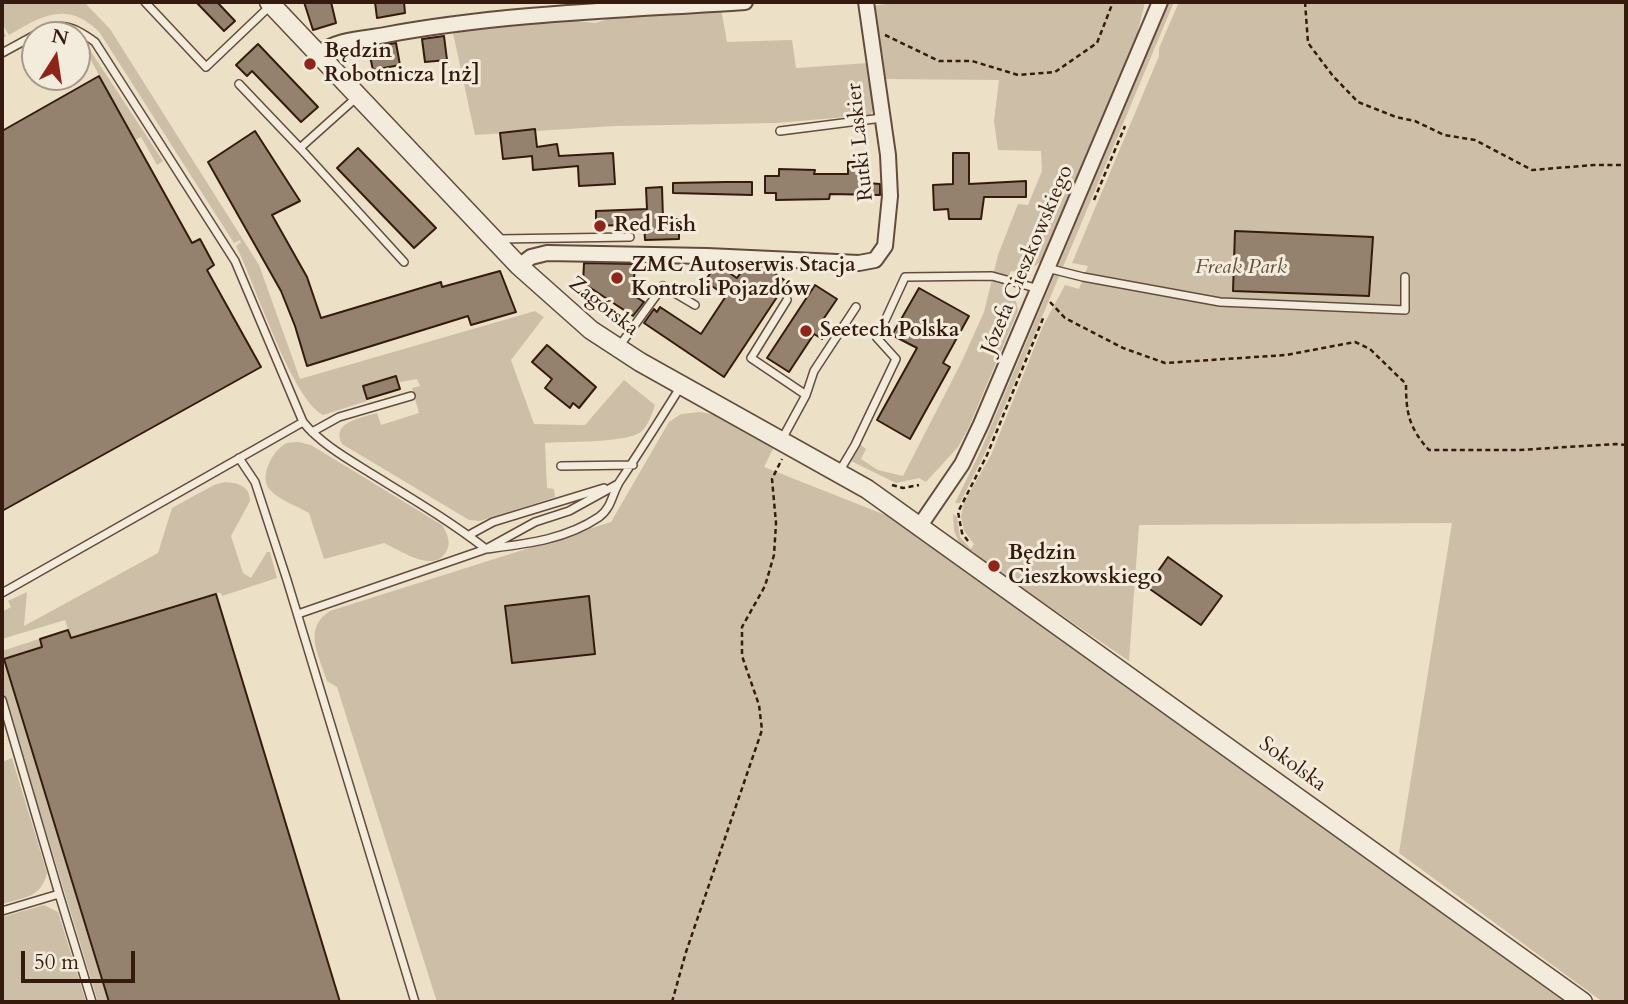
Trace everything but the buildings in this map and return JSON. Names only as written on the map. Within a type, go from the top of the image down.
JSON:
[{"type":"street","points":[[319,54],[336,44],[496,18],[745,2]]},
{"type":"street","name":"Rutki Laskier","points":[[519,266],[531,257],[547,253],[859,263],[875,260],[885,246],[890,196],[866,2]]},
{"type":"street","name":"Józefa Cieszkowskiego","points":[[919,527],[962,464],[1160,2]]},
{"type":"street","name":"Zagórska","points":[[271,3],[519,266],[572,314],[617,349],[867,489],[969,561]]},
{"type":"street","name":"Sokolska","points":[[969,561],[1583,1002]]},
{"type":"lane","points":[[145,2],[206,67],[271,3]]},
{"type":"lane","points":[[91,39],[234,261],[303,422],[347,458],[469,535],[486,549],[533,543],[559,536],[600,517],[611,504],[618,484],[681,386]]},
{"type":"lane","points":[[2,53],[21,43]]},
{"type":"lane","points":[[240,84],[404,262]]},
{"type":"lane","points":[[300,148],[358,95]]},
{"type":"lane","points":[[780,131],[882,118]]},
{"type":"lane","points":[[494,239],[631,237]]},
{"type":"lane","points":[[1047,268],[1220,302],[1405,310],[1405,276]]},
{"type":"lane","points":[[839,472],[855,445],[896,359],[877,338],[905,277],[992,276],[1039,289]]},
{"type":"lane","points":[[617,349],[663,286],[695,305]]},
{"type":"lane","points":[[787,300],[751,358],[806,395]]},
{"type":"lane","points":[[784,444],[814,371],[856,307]]},
{"type":"lane","points":[[312,432],[339,417],[411,396]]},
{"type":"lane","points":[[2,593],[303,422]]},
{"type":"lane","points":[[239,458],[255,482],[298,614],[415,1002]]},
{"type":"lane","points":[[561,466],[633,464]]},
{"type":"lane","points":[[469,535],[493,522],[618,484]]},
{"type":"lane","points":[[298,614],[486,549],[535,522],[569,511],[618,484]]},
{"type":"lane","points":[[2,700],[92,1002]]},
{"type":"lane","points":[[2,911],[59,894]]},
{"type":"path","points":[[869,27],[939,61],[972,61],[1018,75],[1055,72],[1097,43],[1113,2]]},
{"type":"path","points":[[1305,2],[1308,43],[1333,76],[1358,102],[1396,117],[1415,121],[1444,135],[1475,140],[1532,170],[1594,165],[1626,166]]},
{"type":"path","points":[[1095,197],[1127,121]]},
{"type":"path","points":[[1062,273],[1050,302],[1065,318],[1123,348],[1165,363],[1286,355],[1355,342],[1370,349],[1406,384],[1406,409],[1416,436],[1429,450],[1519,450],[1626,445]]},
{"type":"path","points":[[969,561],[972,546],[962,533],[958,512],[987,455],[1045,315]]},
{"type":"path","points":[[672,1002],[686,952],[762,730],[759,705],[743,656],[742,627],[765,586],[774,555],[776,523],[772,480],[784,444]]},
{"type":"green space","points":[[2,2],[84,2],[110,29],[259,265],[300,379],[535,311],[544,317],[511,360],[534,424],[585,425],[624,380],[655,405],[645,427],[625,438],[545,443],[547,488],[554,489],[555,497],[480,521],[469,520],[342,444],[340,431],[356,419],[377,413],[381,425],[419,413],[412,388],[420,386],[417,379],[400,382],[396,375],[363,385],[367,401],[323,415],[311,404],[286,364],[236,246],[240,240],[234,243],[91,21],[55,14],[35,21],[21,21],[21,28],[9,35],[4,27],[2,29]]},
{"type":"green space","points":[[898,2],[1145,2],[1136,39],[1041,261],[1027,270],[1011,271],[1004,286],[1015,296],[1018,311],[968,429],[958,447],[926,482],[919,478],[896,483],[851,461],[860,444],[866,449],[861,459],[878,470],[903,476],[984,312],[998,255],[1018,204],[1028,205],[1042,171],[1041,151],[998,150],[994,121],[999,80],[881,79],[874,6]]},
{"type":"green space","points":[[1169,2],[1174,2],[985,453],[960,503],[955,503],[981,450]]},
{"type":"green space","name":"Freak Park","points":[[1179,2],[1626,2],[1626,1002],[1603,1002],[1399,853],[1452,523],[1139,525],[1129,661],[969,552],[959,542],[954,531],[953,514],[957,517],[960,537],[971,549],[974,544],[964,531],[961,516],[964,502],[991,455],[1043,326],[1065,285],[1079,289],[1088,266],[1072,263]]},
{"type":"green space","points":[[721,9],[727,42],[792,40],[796,68],[868,63],[873,110],[870,115],[776,123],[614,126],[475,135],[453,33],[466,27],[566,20],[595,23],[610,15]]},
{"type":"green space","points":[[91,52],[163,161],[157,165],[141,137],[135,140],[91,60]]},
{"type":"green space","points":[[699,412],[719,415],[775,445],[764,467],[893,518],[1570,1002],[437,1002],[337,687],[327,681],[317,652],[317,626],[330,611],[611,522],[669,422],[681,414]]},
{"type":"green space","points":[[287,443],[311,445],[442,525],[449,542],[446,552],[433,561],[425,561],[384,543],[324,559],[309,513],[278,497],[267,484],[266,471],[272,457]]},
{"type":"green space","points":[[225,482],[246,489],[250,501],[231,536],[243,573],[251,578],[267,552],[270,552],[277,578],[222,596],[221,593],[216,593],[71,638],[65,620],[2,639],[2,612],[11,607],[8,601],[27,592],[24,626],[158,553],[172,508],[214,485]]},
{"type":"green space","points":[[39,639],[42,647],[4,659],[108,1002],[98,1002],[2,687],[2,651]]},
{"type":"green space","points":[[12,758],[47,873],[36,892],[2,904],[2,762]]},
{"type":"green space","points":[[44,905],[58,912],[86,1002],[2,1002],[2,917]]},
{"type":"place","name":"Będzin Robotnicza [nż]","points":[[310,64]]},
{"type":"place","name":"Red Fish","points":[[600,226]]},
{"type":"place","name":"ZMC Autoserwis Stacja Kontroli Pojazdów","points":[[617,278]]},
{"type":"place","name":"Seetech Polska","points":[[806,331]]},
{"type":"place","name":"Będzin Cieszkowskiego","points":[[994,566]]}]
